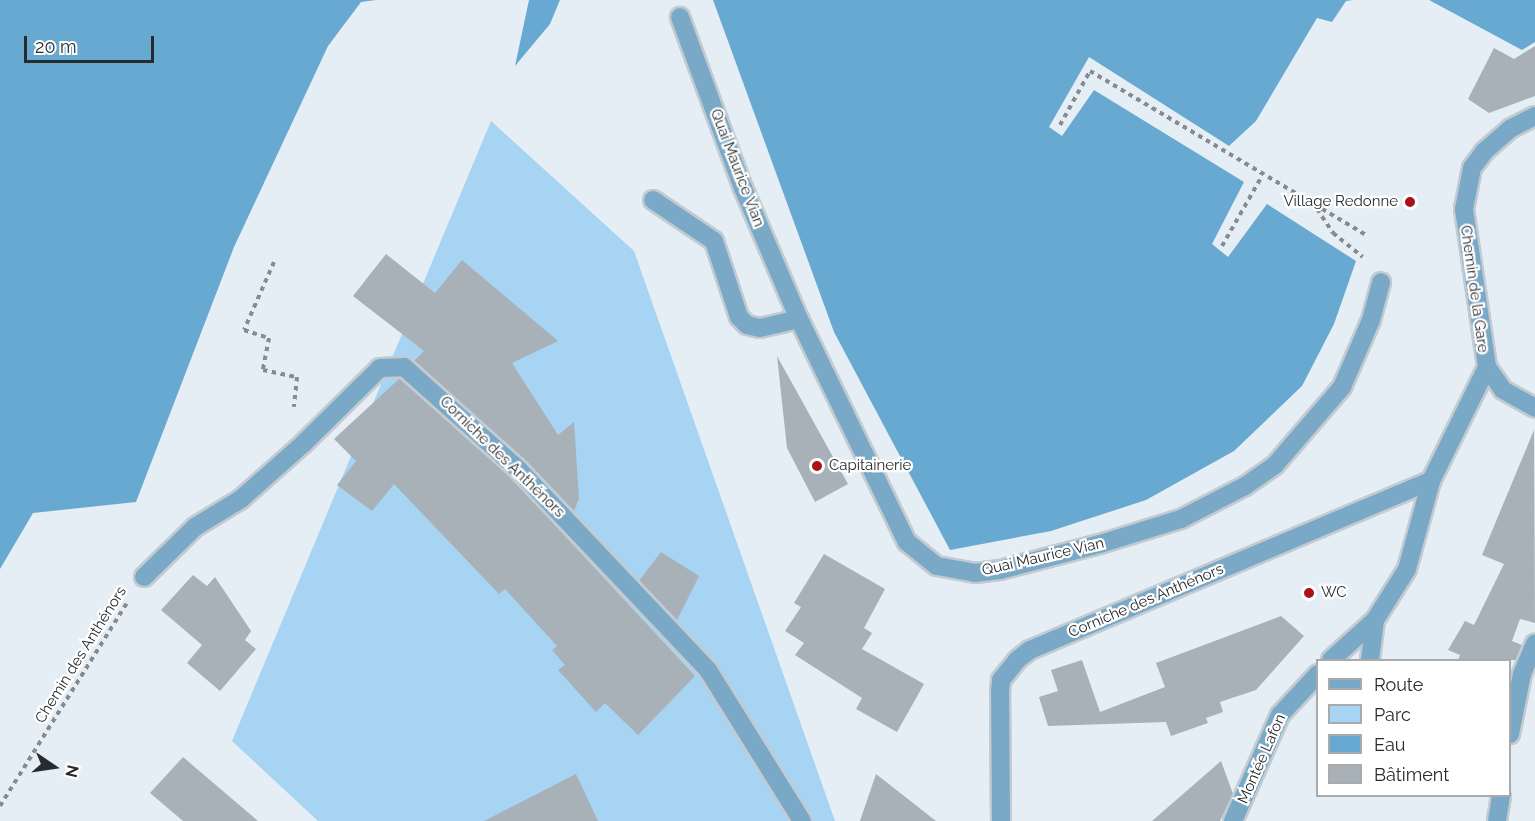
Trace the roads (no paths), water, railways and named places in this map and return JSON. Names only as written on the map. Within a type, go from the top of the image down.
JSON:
[{"type":"street","name":"Quai Maurice Vian","points":[[680,17],[743,188],[799,319],[907,542],[937,566],[975,573],[1147,532],[1181,519],[1275,465],[1342,387],[1371,320],[1382,282]]},
{"type":"street","name":"Chemin de la Gare","points":[[1431,481],[1486,367],[1464,229],[1466,189],[1484,152],[1510,129],[1535,116]]},
{"type":"street","points":[[653,200],[714,241],[739,317],[747,325],[760,328],[799,319]]},
{"type":"street","name":"Corniche des Anthénors","points":[[144,577],[195,527],[241,499],[303,444],[380,368],[404,367],[500,451],[708,670],[802,821]]},
{"type":"street","points":[[1486,367],[1503,390],[1535,408]]},
{"type":"street","points":[[1332,659],[1375,620],[1407,569],[1431,481]]},
{"type":"street","name":"Corniche des Anthénors","points":[[1000,821],[1001,680],[1017,660],[1030,650],[1431,481]]},
{"type":"street","points":[[1370,659],[1375,620]]},
{"type":"street","points":[[1511,725],[1522,674],[1535,644]]},
{"type":"street","name":"Montée Lafon","points":[[1233,821],[1280,715],[1316,675]]},
{"type":"street","points":[[1497,821],[1501,797]]},
{"type":"water","points":[[0,0],[376,0],[361,2],[328,46],[234,247],[136,502],[33,513],[0,569]]},
{"type":"water","points":[[529,0],[560,0],[550,24],[515,66]]},
{"type":"water","points":[[713,0],[1353,0],[1346,1],[1332,22],[1317,18],[1256,121],[1229,146],[1089,57],[1049,127],[1062,136],[1094,90],[1244,182],[1212,244],[1228,257],[1267,204],[1356,261],[1334,324],[1302,386],[1234,451],[1146,500],[1051,531],[950,550],[834,332]]},
{"type":"water","points":[[1429,0],[1535,0],[1535,42],[1522,50]]},
{"type":"place","name":"Village Redonne","points":[[1410,202]]},
{"type":"place","name":"Capitainerie","points":[[817,466]]},
{"type":"place","name":"WC","points":[[1309,593]]}]
